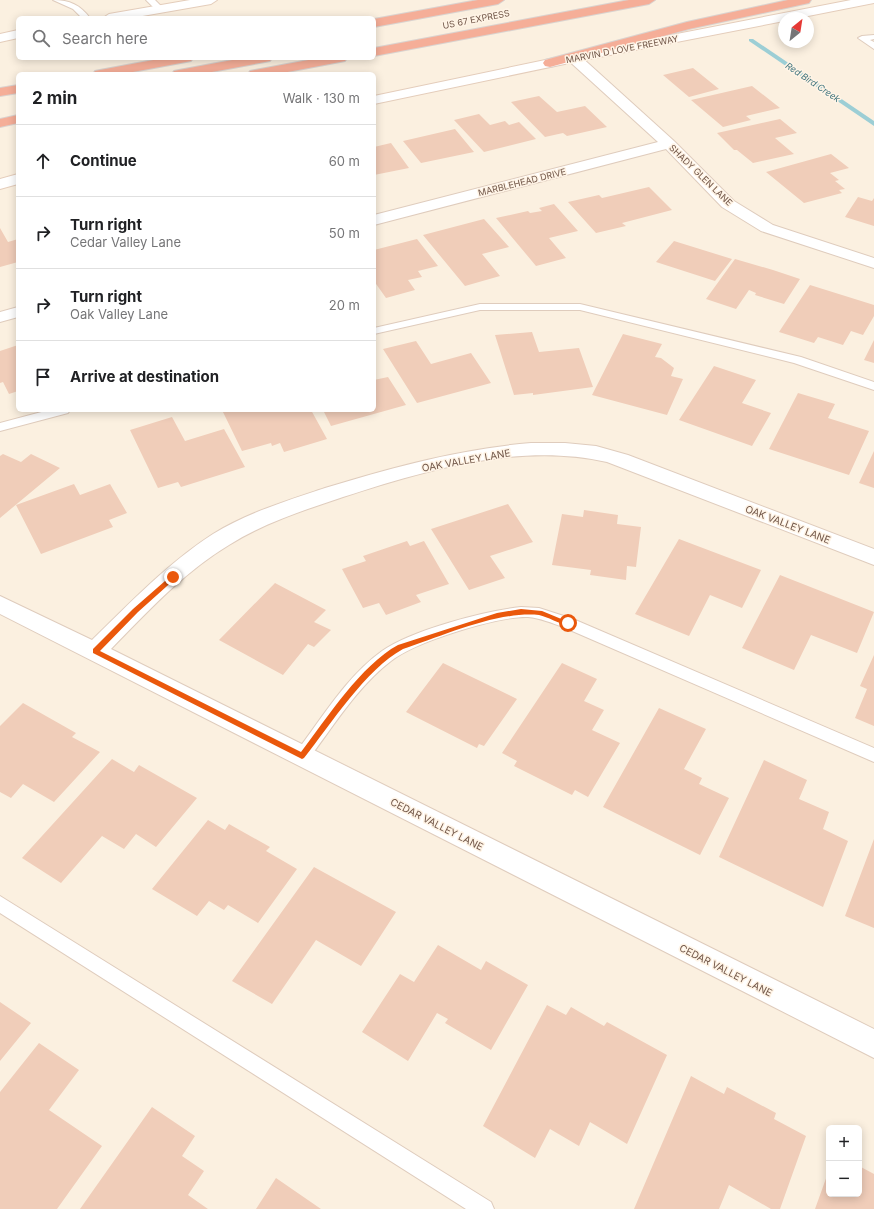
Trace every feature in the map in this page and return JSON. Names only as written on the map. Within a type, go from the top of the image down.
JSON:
[{"type":"highway","points":[[376,23],[498,0]]},
{"type":"highway","points":[[376,52],[649,0]]},
{"type":"highway","points":[[550,63],[687,26],[804,0]]},
{"type":"highway","points":[[111,72],[175,60]]},
{"type":"highway","points":[[190,72],[254,60]]},
{"type":"highway","points":[[266,72],[329,60]]},
{"type":"highway","points":[[0,92],[16,89]]},
{"type":"highway","points":[[0,122],[16,119]]},
{"type":"street","points":[[120,16],[211,0]]},
{"type":"street","name":"MARVIN D LOVE FREEWAY","points":[[376,100],[574,58],[871,2]]},
{"type":"street","points":[[0,38],[16,34]]},
{"type":"street","name":"SHADY GLEN LANE","points":[[574,58],[669,144],[728,204],[767,228],[874,263]]},
{"type":"street","name":"MARBLEHEAD DRIVE","points":[[376,219],[669,144]]},
{"type":"street","points":[[0,184],[16,180]]},
{"type":"street","points":[[0,317],[16,313]]},
{"type":"street","name":"OAK VALLEY LANE","points":[[95,651],[136,610],[173,577],[221,540],[283,509],[373,479],[455,460],[510,451],[551,448],[597,453],[649,470],[874,557]]},
{"type":"street","name":"CEDAR VALLEY LANE","points":[[0,604],[874,1044]]},
{"type":"lane","points":[[57,0],[76,7],[84,16]]},
{"type":"lane","points":[[150,0],[160,9]]},
{"type":"lane","points":[[874,37],[862,38],[874,46]]},
{"type":"lane","points":[[376,331],[480,307],[580,307],[797,360],[874,386]]},
{"type":"lane","points":[[0,427],[56,412]]},
{"type":"lane","points":[[302,756],[369,670],[387,654],[400,647],[441,632],[497,615],[521,612],[542,613],[568,623],[874,755]]},
{"type":"lane","points":[[0,904],[484,1209]]},
{"type":"building","points":[[693,68],[719,89],[689,97],[663,75]]},
{"type":"building","points":[[752,86],[780,108],[746,116],[751,120],[723,127],[691,100]]},
{"type":"building","points":[[539,96],[557,112],[585,106],[607,127],[567,136],[563,133],[545,137],[511,102]]},
{"type":"building","points":[[479,114],[490,125],[505,121],[509,125],[519,122],[536,139],[484,152],[454,120]]},
{"type":"building","points":[[780,119],[797,133],[775,138],[794,154],[753,163],[737,150],[734,150],[717,133]]},
{"type":"building","points":[[455,129],[474,152],[421,163],[403,141]]},
{"type":"building","points":[[391,143],[409,168],[376,175],[376,147]]},
{"type":"building","points":[[831,154],[849,168],[830,173],[839,180],[835,181],[845,189],[839,190],[842,193],[804,203],[766,172]]},
{"type":"building","points":[[649,187],[672,210],[622,223],[626,226],[596,233],[568,202],[599,195],[602,198]]},
{"type":"building","points":[[858,197],[872,201],[874,198],[874,226],[845,217]]},
{"type":"building","points":[[554,204],[578,231],[549,238],[566,258],[536,266],[496,218],[528,211],[530,213],[542,211],[539,208]]},
{"type":"building","points":[[484,219],[509,247],[482,254],[500,276],[465,286],[423,235]]},
{"type":"building","points":[[0,228],[8,242],[16,240],[16,263],[0,267]]},
{"type":"building","points":[[417,239],[438,266],[418,271],[422,277],[408,280],[415,290],[386,298],[376,284],[376,249]]},
{"type":"building","points":[[674,241],[732,259],[715,281],[656,262]]},
{"type":"building","points":[[735,259],[800,279],[784,304],[755,295],[756,293],[749,290],[736,309],[706,299]]},
{"type":"building","points":[[810,285],[874,305],[874,316],[863,335],[851,331],[843,345],[818,337],[814,343],[779,332]]},
{"type":"building","points":[[532,332],[539,352],[579,348],[593,387],[533,395],[533,393],[514,395],[495,335]]},
{"type":"building","points":[[623,334],[662,344],[655,357],[661,358],[674,368],[671,376],[683,379],[667,415],[592,395]]},
{"type":"building","points":[[874,340],[874,363],[864,360]]},
{"type":"building","points":[[416,341],[431,364],[471,353],[491,383],[417,403],[383,349]]},
{"type":"building","points":[[16,346],[16,392],[9,394],[3,382],[0,383],[0,351]]},
{"type":"building","points":[[714,366],[756,380],[742,403],[771,413],[752,446],[679,420]]},
{"type":"building","points":[[388,377],[406,405],[331,426],[324,412],[376,412],[376,380]]},
{"type":"building","points":[[798,393],[835,404],[828,418],[869,431],[849,475],[769,449]]},
{"type":"building","points":[[223,412],[312,412],[327,439],[284,452],[280,443],[272,446],[271,443],[242,451]]},
{"type":"building","points":[[172,417],[185,441],[224,429],[245,467],[181,487],[178,482],[158,488],[130,430]]},
{"type":"building","points":[[874,451],[874,488],[859,483]]},
{"type":"building","points":[[3,454],[21,462],[31,454],[60,468],[0,518],[0,456]]},
{"type":"building","points":[[74,484],[80,495],[110,484],[127,513],[109,520],[113,527],[41,554],[16,505]]},
{"type":"building","points":[[508,504],[533,542],[490,556],[505,578],[469,590],[431,529]]},
{"type":"building","points":[[584,510],[618,515],[617,524],[641,527],[636,567],[627,566],[626,580],[590,575],[591,570],[552,565],[562,514],[583,517]]},
{"type":"building","points":[[679,539],[761,570],[742,608],[710,595],[689,636],[635,614]]},
{"type":"building","points":[[407,541],[410,546],[424,541],[449,584],[416,595],[421,602],[386,615],[379,603],[363,608],[342,569],[366,561],[363,556]]},
{"type":"building","points":[[780,575],[874,612],[857,653],[811,635],[794,670],[742,648]]},
{"type":"building","points":[[275,583],[326,610],[314,622],[331,630],[314,647],[308,644],[283,675],[219,640]]},
{"type":"building","points":[[874,655],[874,726],[855,718],[867,689],[860,686]]},
{"type":"building","points":[[443,663],[517,699],[484,746],[479,744],[477,748],[406,712]]},
{"type":"building","points":[[562,663],[597,679],[584,701],[604,710],[592,730],[620,743],[588,797],[575,790],[572,795],[514,766],[517,761],[502,753]]},
{"type":"building","points":[[23,703],[76,733],[72,737],[100,752],[54,802],[23,784],[11,798],[0,792],[0,726]]},
{"type":"building","points":[[659,708],[706,729],[684,769],[702,778],[699,784],[729,798],[700,855],[603,807]]},
{"type":"building","points":[[112,759],[134,772],[139,765],[197,798],[156,847],[136,834],[124,849],[102,836],[61,883],[22,858]]},
{"type":"building","points":[[764,760],[807,780],[799,799],[829,812],[823,829],[848,841],[823,907],[719,857]]},
{"type":"building","points":[[208,820],[225,830],[229,824],[270,847],[266,851],[297,869],[258,923],[228,905],[224,910],[209,901],[197,916],[152,889]]},
{"type":"building","points":[[874,839],[874,928],[845,916]]},
{"type":"building","points":[[314,867],[396,912],[361,966],[316,940],[272,1004],[232,981]]},
{"type":"building","points":[[438,945],[481,970],[486,961],[528,985],[491,1050],[445,1023],[448,1019],[437,1013],[408,1061],[362,1032],[400,974],[414,982]]},
{"type":"building","points":[[0,1002],[31,1023],[0,1061]]},
{"type":"building","points":[[547,1005],[566,1015],[571,1007],[604,1026],[607,1022],[667,1055],[627,1144],[590,1122],[579,1146],[550,1129],[535,1158],[483,1126]]},
{"type":"building","points":[[39,1043],[79,1070],[49,1110],[102,1146],[57,1209],[0,1209],[0,1092]]},
{"type":"building","points":[[691,1076],[724,1094],[727,1087],[776,1113],[774,1119],[806,1136],[780,1209],[771,1209],[729,1185],[719,1209],[634,1209]]},
{"type":"building","points":[[152,1107],[195,1136],[182,1156],[204,1171],[188,1195],[208,1209],[80,1209]]},
{"type":"building","points":[[862,1168],[874,1174],[874,1209],[815,1209],[826,1178],[826,1197],[862,1197]]},
{"type":"building","points":[[276,1178],[321,1209],[256,1209]]},
{"type":"waterway","name":"Red Bird Creek","points":[[751,40],[874,124]]},
{"type":"route","points":[[173,577],[136,610],[95,651],[302,756],[369,670],[387,654],[400,647],[441,632],[497,615],[521,612],[542,613],[568,623]]}]
